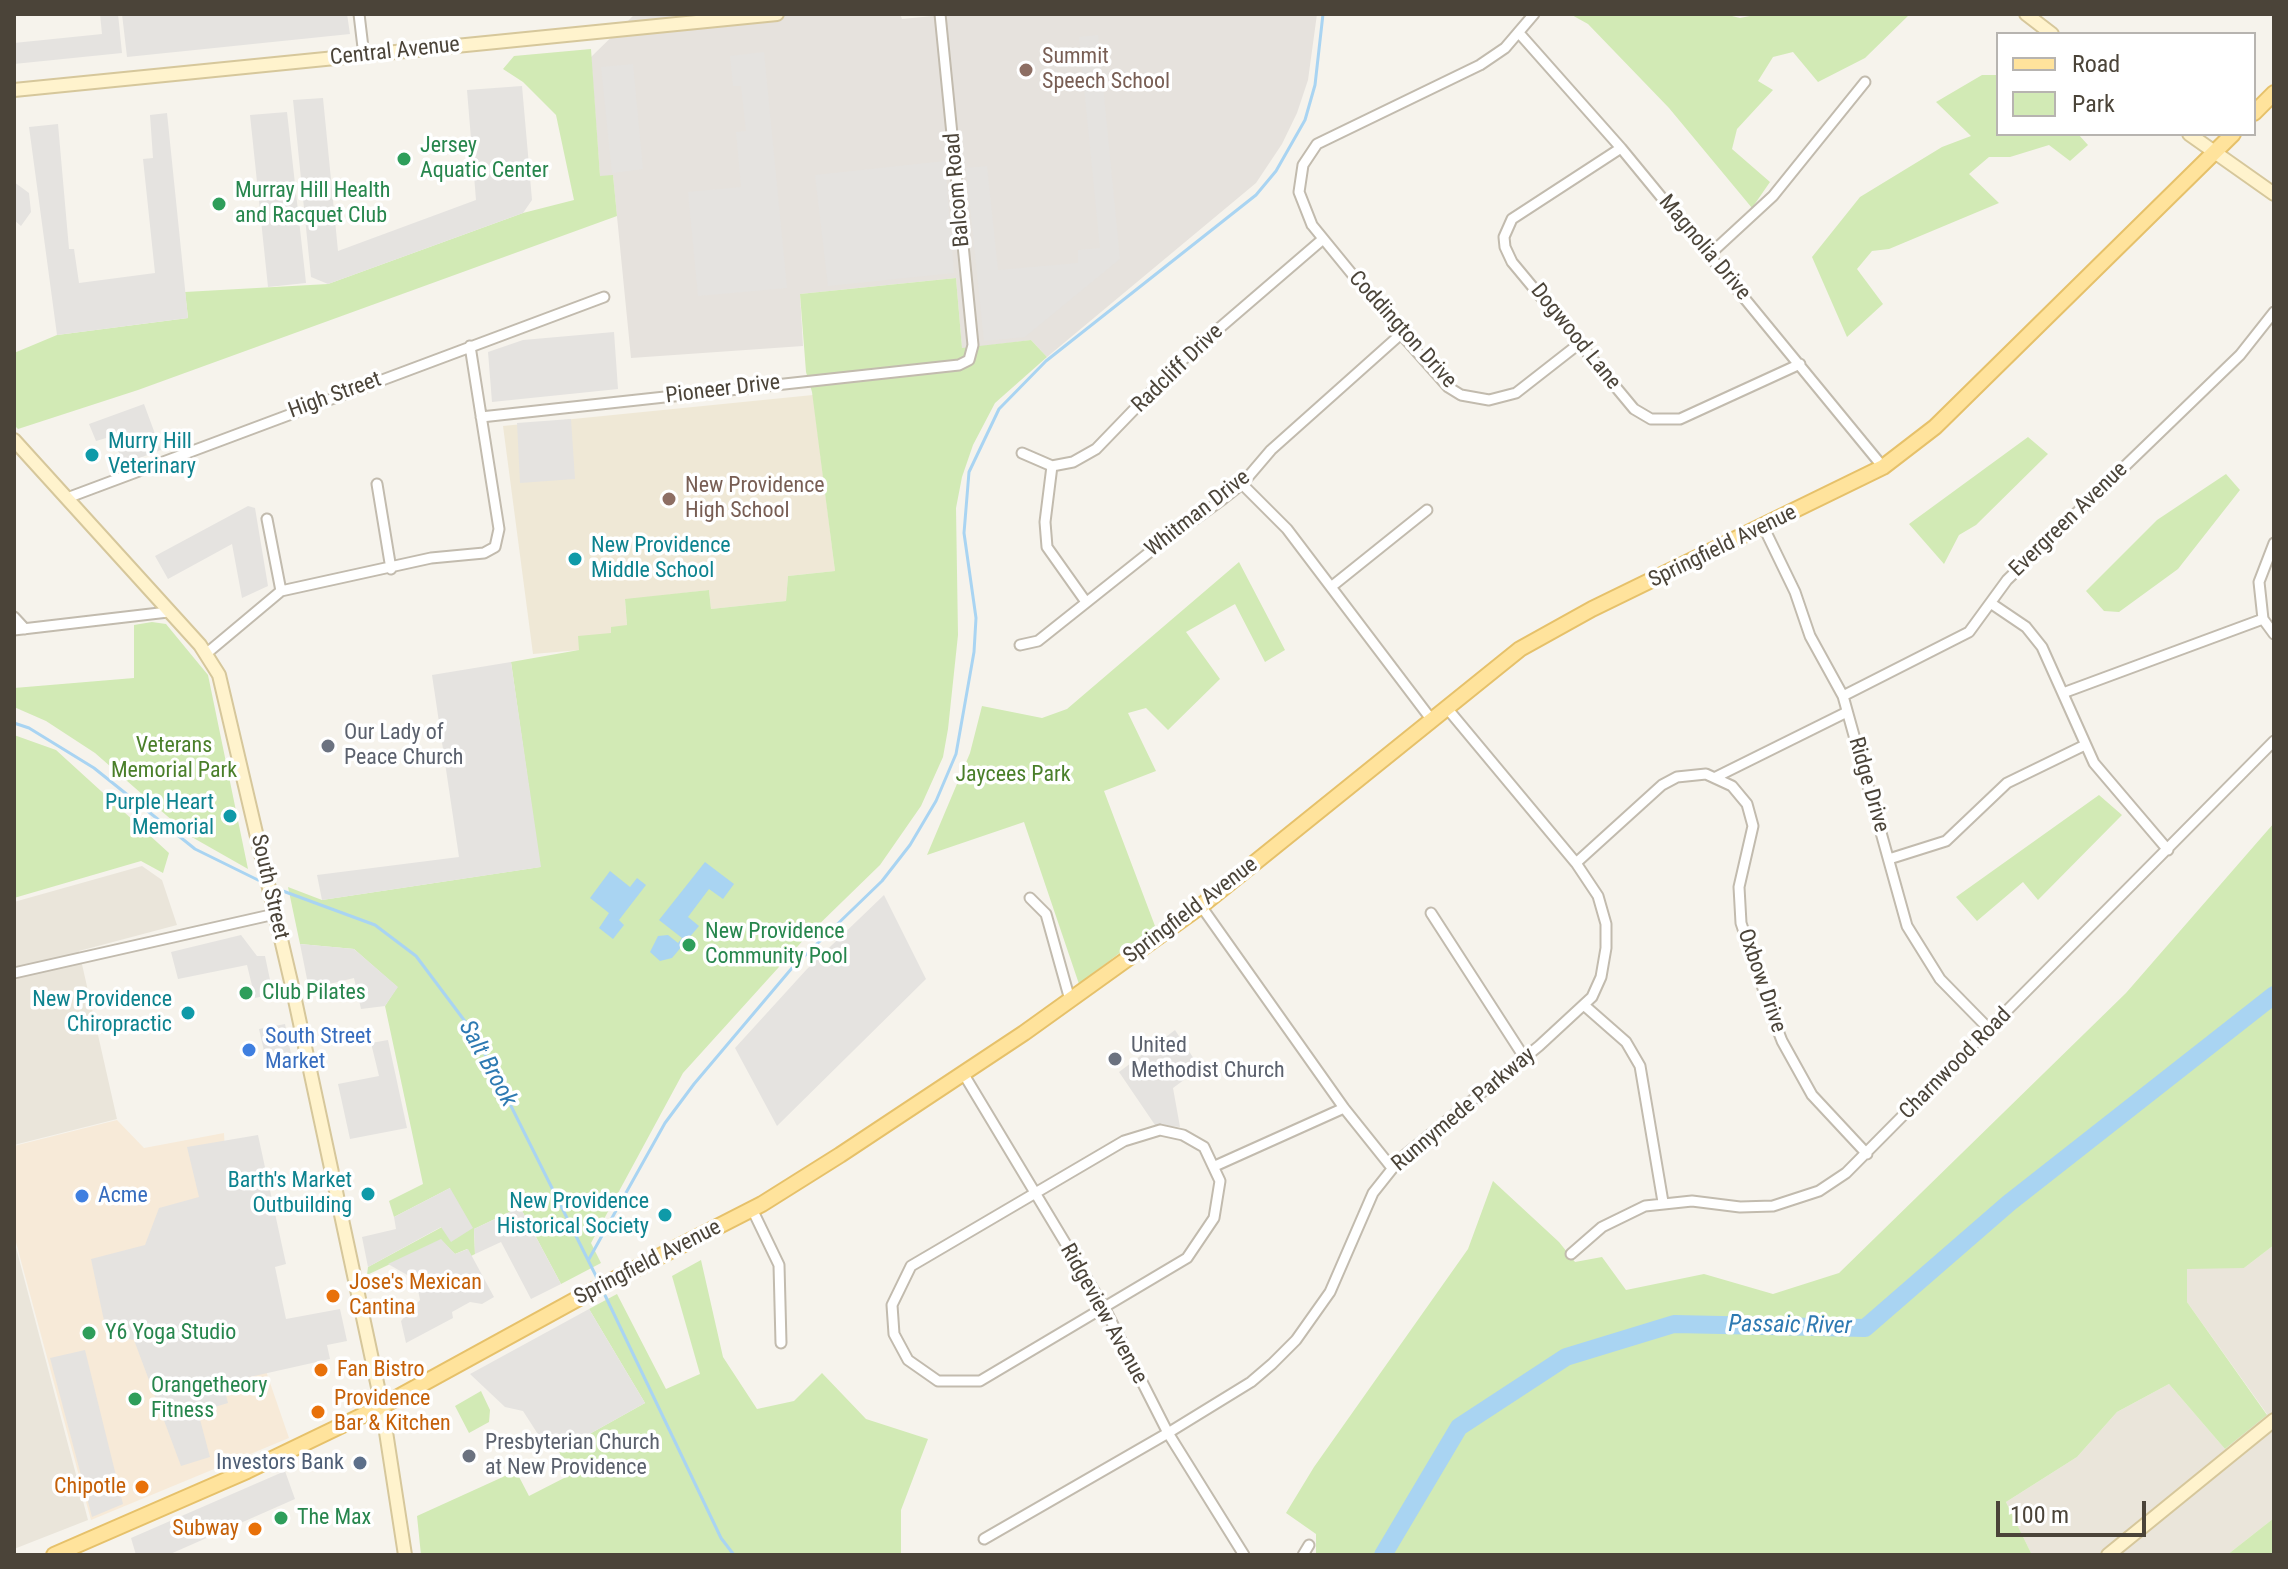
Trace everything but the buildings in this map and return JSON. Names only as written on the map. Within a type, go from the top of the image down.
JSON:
[{"type":"main road","points":[[2256,111],[2274,93]]},
{"type":"main road","name":"Springfield Avenue","points":[[64,1553],[382,1406],[588,1293],[752,1209],[963,1073],[1201,906],[1499,664],[1557,628],[1883,467],[1935,427],[2231,136]]},
{"type":"street","points":[[359,14],[364,56]]},
{"type":"street","name":"Central Avenue","points":[[14,90],[777,14]]},
{"type":"street","name":"Balcom Road","points":[[940,14],[973,345],[972,356],[964,363]]},
{"type":"street","points":[[1519,33],[1534,14]]},
{"type":"street","points":[[2026,14],[2049,32]]},
{"type":"street","name":"Coddington Drive","points":[[1519,33],[1480,65],[1317,144],[1303,165],[1299,192],[1307,218],[1323,239],[1448,387],[1480,400],[1516,393],[1580,343]]},
{"type":"street","name":"Magnolia Drive","points":[[1519,33],[1621,148],[1883,467]]},
{"type":"street","points":[[1709,255],[1773,196],[1865,82]]},
{"type":"street","points":[[2192,136],[2274,194]]},
{"type":"street","name":"Dogwood Lane","points":[[1621,148],[1512,219],[1504,237],[1512,262],[1634,409],[1661,421],[1680,419],[1800,364]]},
{"type":"street","name":"Radcliff Drive","points":[[1052,466],[1073,462],[1096,449],[1180,362],[1323,239]]},
{"type":"street","name":"High Street","points":[[67,498],[604,297]]},
{"type":"street","name":"Evergreen Avenue","points":[[1843,696],[1959,640],[1992,604],[2007,580],[2240,355],[2274,312]]},
{"type":"street","name":"Whitman Drive","points":[[1020,645],[1038,641],[1242,484],[1271,450],[1401,334]]},
{"type":"street","points":[[207,653],[281,591],[431,558],[484,553],[495,547],[500,535],[470,346]]},
{"type":"street","name":"Pioneer Drive","points":[[481,417],[964,363]]},
{"type":"street","name":"South Street","points":[[14,440],[207,653],[219,675],[274,910],[382,1406],[405,1555]]},
{"type":"street","points":[[1022,453],[1052,466],[1045,522],[1047,547],[1086,602]]},
{"type":"street","points":[[377,484],[391,569]]},
{"type":"street","points":[[1242,484],[1287,529],[1431,719]]},
{"type":"street","points":[[1331,587],[1427,510]]},
{"type":"street","points":[[267,519],[281,591]]},
{"type":"street","name":"Ridge Drive","points":[[1764,528],[1795,592],[1810,636],[1843,696],[1907,926],[1927,961],[1990,1030]]},
{"type":"street","points":[[2274,543],[2259,582],[2263,619],[2274,634]]},
{"type":"street","points":[[1992,604],[2034,637],[2048,657],[2085,745],[2107,780],[2168,850]]},
{"type":"street","points":[[14,617],[19,630],[168,612]]},
{"type":"street","points":[[2063,693],[2263,619]]},
{"type":"street","name":"Runnymede Parkway","points":[[984,1539],[1251,1382],[1296,1340],[1330,1292],[1373,1193],[1392,1168],[1585,1006],[1603,967],[1606,924],[1598,896],[1576,863],[1446,707]]},
{"type":"street","points":[[1576,863],[1666,782],[1688,774],[1716,777],[1847,712]]},
{"type":"street","name":"Charnwood Road","points":[[1571,1254],[1615,1218],[1663,1202],[1692,1201],[1740,1207],[1789,1202],[1833,1183],[1867,1154],[2274,741]]},
{"type":"street","points":[[1889,859],[1946,841],[2007,783],[2085,745]]},
{"type":"street","name":"Oxbow Drive","points":[[1716,777],[1740,794],[1751,815],[1752,838],[1740,875],[1739,911],[1782,1041],[1812,1095],[1867,1154]]},
{"type":"street","points":[[1030,898],[1046,914],[1070,1000]]},
{"type":"street","points":[[1201,906],[1344,1108],[1392,1168]]},
{"type":"street","points":[[14,973],[274,910]]},
{"type":"street","points":[[1431,913],[1524,1057]]},
{"type":"street","points":[[1585,1006],[1626,1042],[1640,1066],[1646,1083],[1663,1202]]},
{"type":"street","name":"Ridgeview Avenue","points":[[963,1073],[1033,1194],[1105,1309],[1168,1433],[1244,1555]]},
{"type":"street","points":[[1215,1166],[1344,1108]]},
{"type":"street","points":[[1167,1131],[1192,1139],[1208,1152],[1215,1166],[1219,1201],[1210,1226],[1195,1249],[1179,1264],[980,1381],[938,1381],[908,1360],[894,1334],[892,1305],[896,1291],[911,1266],[921,1258],[1124,1141],[1149,1132],[1167,1131]]},
{"type":"street","points":[[752,1209],[779,1265],[781,1343]]},
{"type":"street","points":[[2108,1555],[2274,1420]]},
{"type":"street","points":[[1303,1555],[1309,1545]]},
{"type":"shaded area","points":[[100,14],[118,14],[122,53],[14,64],[14,43],[102,34]]},
{"type":"shaded area","points":[[122,14],[347,14],[350,34],[127,57]]},
{"type":"shaded area","points":[[635,14],[900,14],[902,19],[953,14],[1317,14],[1308,80],[1297,113],[1282,144],[1256,183],[1047,357],[1031,340],[962,349],[956,278],[800,294],[803,346],[631,358],[613,176],[600,177],[591,57]]},
{"type":"shaded area","points":[[1098,35],[1120,259],[1025,337],[984,341],[966,168],[987,166],[998,270],[1078,263],[1078,250],[1100,248],[1079,37]]},
{"type":"shaded area","points":[[764,52],[787,288],[698,296],[688,192],[741,187],[736,132],[746,131],[741,86],[733,86],[730,56]]},
{"type":"shaded area","points":[[633,64],[643,169],[612,173],[601,67]]},
{"type":"shaded area","points":[[522,86],[532,200],[523,213],[328,284],[311,277],[293,100],[323,98],[338,251],[476,200],[467,90]]},
{"type":"shaded area","points":[[287,112],[306,283],[268,287],[250,115]]},
{"type":"shaded area","points":[[167,113],[188,318],[57,335],[29,127],[58,124],[69,249],[74,249],[79,283],[155,273],[143,159],[153,158],[150,115]]},
{"type":"shaded area","points":[[945,161],[954,273],[828,286],[815,175]]},
{"type":"shaded area","points":[[14,182],[29,193],[31,212],[21,226],[14,220]]},
{"type":"shaded area","points":[[614,332],[618,389],[492,402],[488,352],[523,340]]},
{"type":"shaded area","name":"New Providence High School","points":[[813,395],[835,571],[788,576],[786,601],[711,609],[709,590],[625,600],[627,625],[580,650],[533,654],[503,426]]},
{"type":"shaded area","points":[[144,404],[161,450],[123,464],[113,436],[96,441],[89,424]]},
{"type":"shaded area","points":[[571,419],[575,479],[520,483],[517,423]]},
{"type":"shaded area","points":[[248,506],[255,508],[268,586],[242,598],[232,544],[168,579],[155,556]]},
{"type":"shaded area","points":[[511,662],[541,867],[322,900],[317,875],[459,857],[432,675]]},
{"type":"shaded area","points":[[142,866],[162,880],[177,925],[79,951],[117,1119],[14,1145],[14,902]]},
{"type":"shaded area","points":[[884,895],[926,979],[777,1126],[735,1048],[807,969]]},
{"type":"shaded area","points":[[241,935],[257,956],[265,956],[273,994],[255,998],[247,965],[178,979],[171,952]]},
{"type":"shaded area","points":[[300,944],[354,949],[398,987],[385,1006],[361,1009],[354,978],[309,989]]},
{"type":"shaded area","points":[[285,1024],[292,1059],[267,1064],[259,1029]]},
{"type":"shaded area","points":[[1175,1030],[1198,1065],[1196,1071],[1173,1088],[1180,1127],[1155,1125],[1119,1072]]},
{"type":"shaded area","points":[[388,1040],[407,1128],[350,1139],[338,1084],[379,1076],[371,1043]]},
{"type":"shaded area","points":[[117,1120],[144,1148],[224,1133],[229,1225],[267,1374],[289,1438],[91,1520],[14,1235],[14,1146]]},
{"type":"shaded area","points":[[258,1135],[286,1264],[275,1267],[286,1319],[340,1309],[347,1341],[327,1345],[330,1359],[223,1383],[228,1403],[198,1412],[210,1457],[181,1466],[134,1340],[107,1335],[91,1259],[145,1245],[159,1208],[199,1197],[187,1147]]},
{"type":"shaded area","points":[[450,1188],[473,1228],[451,1242],[441,1227],[368,1267],[362,1237],[396,1229],[394,1217]]},
{"type":"shaded area","points":[[520,1207],[561,1284],[531,1299],[501,1242],[475,1254],[474,1229]]},
{"type":"shaded area","points":[[441,1239],[455,1254],[468,1249],[494,1297],[482,1304],[470,1302],[452,1312],[453,1318],[406,1343],[401,1321],[420,1300],[416,1280],[388,1264]]},
{"type":"shaded area","points":[[14,1240],[88,1520],[14,1549]]},
{"type":"shaded area","points":[[2274,1245],[2274,1518],[2227,1555],[2032,1555],[2006,1502],[2077,1457],[2117,1412],[2169,1384],[2225,1449],[2267,1414],[2187,1302],[2187,1268],[2244,1268]]},
{"type":"shaded area","points":[[589,1309],[645,1403],[559,1451],[553,1443],[543,1442],[523,1411],[505,1407],[470,1374]]},
{"type":"shaded area","points":[[85,1350],[123,1504],[92,1517],[50,1358]]},
{"type":"shaded area","points":[[285,1471],[295,1499],[168,1555],[136,1555],[131,1538]]},
{"type":"green space","points":[[1570,14],[1724,14],[1740,18],[1760,14],[1910,14],[1865,58],[1818,82],[1793,52],[1773,57],[1758,81],[1773,90],[1737,129],[1732,149],[1770,182],[1752,208],[1669,108],[1588,24]]},
{"type":"green space","points":[[591,49],[600,176],[613,175],[617,216],[138,390],[18,429],[14,425],[14,353],[57,335],[188,318],[185,292],[328,284],[523,213],[574,200],[556,115],[523,82],[503,69],[514,56]]},
{"type":"green space","points":[[1982,75],[1996,75],[1996,136],[2080,136],[2088,145],[2070,161],[2049,145],[2010,157],[1989,157],[1969,174],[1999,203],[1889,249],[1872,251],[1857,269],[1883,304],[1847,337],[1812,257],[1860,197],[1942,147],[1971,136],[1936,102]]},
{"type":"green space","points":[[956,278],[962,348],[1031,340],[1047,357],[995,403],[973,445],[962,477],[956,508],[958,635],[948,729],[943,757],[921,806],[880,865],[807,936],[683,1073],[591,1243],[601,1263],[561,1284],[520,1207],[474,1229],[475,1254],[471,1256],[467,1249],[455,1254],[441,1240],[367,1275],[368,1267],[442,1227],[450,1188],[394,1217],[389,1201],[423,1184],[385,1006],[397,987],[354,949],[300,944],[288,887],[322,900],[540,867],[511,662],[579,650],[578,636],[611,633],[611,627],[627,625],[625,599],[709,590],[711,609],[786,601],[788,576],[835,571],[812,392],[806,372],[800,294]]},
{"type":"green space","points":[[2028,437],[2048,454],[1976,525],[1959,535],[1944,564],[1909,524]]},
{"type":"green space","points":[[2226,474],[2240,490],[2178,569],[2119,612],[2104,611],[2086,591],[2157,520]]},
{"type":"green space","name":"Jaycees Park","points":[[1239,562],[1285,650],[1265,662],[1235,604],[1186,632],[1220,679],[1168,730],[1146,708],[1128,713],[1156,771],[1104,791],[1155,926],[1079,984],[1024,822],[927,855],[970,753],[982,706],[1042,718],[1067,709]]},
{"type":"green space","name":"Veterans Memorial Park","points":[[152,622],[166,624],[208,675],[248,869],[190,836],[95,753],[46,721],[14,707],[14,688],[134,678],[134,625]]},
{"type":"green space","points":[[14,735],[56,750],[169,853],[163,873],[141,861],[14,898]]},
{"type":"green space","points":[[2099,795],[2122,815],[2038,900],[2023,882],[1977,921],[1956,897]]},
{"type":"green space","points":[[2274,823],[2274,1245],[2244,1268],[2187,1269],[2187,1302],[2267,1415],[2225,1449],[2169,1384],[2117,1412],[2077,1457],[2006,1502],[2032,1555],[1316,1555],[1316,1534],[1286,1513],[1314,1467],[1468,1249],[1493,1181],[1559,1242],[1575,1262],[1602,1257],[1626,1290],[1704,1274],[1773,1294],[1839,1273],[2126,993]]},
{"type":"green space","points":[[701,1260],[723,1357],[757,1409],[794,1401],[822,1373],[866,1419],[928,1439],[901,1510],[901,1555],[421,1555],[417,1516],[516,1471],[529,1496],[568,1476],[559,1451],[645,1403],[589,1309],[617,1294],[666,1389],[700,1374],[672,1276]]},
{"type":"green space","points":[[481,1391],[490,1410],[489,1422],[469,1433],[455,1406]]},
{"type":"green space","points":[[2274,1518],[2274,1555],[2227,1555]]},
{"type":"water","points":[[705,862],[734,884],[723,899],[709,889],[688,917],[699,926],[672,958],[660,961],[650,952],[658,936],[668,935],[678,943],[682,938],[659,920]]},
{"type":"water","points":[[610,871],[630,887],[637,878],[646,885],[619,920],[624,925],[613,939],[599,928],[609,913],[590,898]]},
{"type":"waterway","points":[[589,1259],[665,1123],[694,1084],[792,968],[882,881],[910,845],[936,801],[956,754],[974,652],[976,618],[964,533],[969,472],[999,409],[1046,361],[1256,195],[1276,171],[1305,120],[1315,85],[1323,14]]},
{"type":"waterway","name":"Salt Brook","points":[[14,723],[29,728],[94,768],[195,849],[262,882]]},
{"type":"waterway","name":"Salt Brook","points":[[272,887],[375,925],[416,956],[476,1036],[599,1282]]},
{"type":"waterway","name":"Passaic River","points":[[1383,1555],[1459,1427],[1566,1357],[1674,1324],[1865,1328],[2009,1203],[2274,995]]},
{"type":"waterway","name":"Salt Brook","points":[[602,1289],[721,1538],[734,1555]]},
{"type":"place","name":"Summit Speech School","points":[[1026,70]]},
{"type":"place","name":"Jersey Aquatic Center","points":[[404,159]]},
{"type":"place","name":"Murray Hill Health and Racquet Club","points":[[219,204]]},
{"type":"place","name":"Murry Hill Veterinary","points":[[92,455]]},
{"type":"place","name":"New Providence High School","points":[[669,499]]},
{"type":"place","name":"New Providence Middle School","points":[[575,559]]},
{"type":"place","name":"Our Lady of Peace Church","points":[[328,746]]},
{"type":"place","name":"Purple Heart Memorial","points":[[230,816]]},
{"type":"place","name":"New Providence Community Pool","points":[[689,945]]},
{"type":"place","name":"Club Pilates","points":[[246,993]]},
{"type":"place","name":"New Providence Chiropractic","points":[[188,1013]]},
{"type":"place","name":"South Street Market","points":[[249,1050]]},
{"type":"place","name":"United Methodist Church","points":[[1115,1059]]},
{"type":"place","name":"Barth's Market Outbuilding","points":[[368,1194]]},
{"type":"place","name":"Acme","points":[[82,1196]]},
{"type":"place","name":"New Providence Historical Society","points":[[665,1215]]},
{"type":"place","name":"Jose's Mexican Cantina","points":[[333,1296]]},
{"type":"place","name":"Y6 Yoga Studio","points":[[89,1333]]},
{"type":"place","name":"Fan Bistro","points":[[321,1370]]},
{"type":"place","name":"Orangetheory Fitness","points":[[135,1399]]},
{"type":"place","name":"Providence Bar & Kitchen","points":[[318,1412]]},
{"type":"place","name":"Presbyterian Church at New Providence","points":[[469,1456]]},
{"type":"place","name":"Investors Bank","points":[[360,1463]]},
{"type":"place","name":"Chipotle","points":[[142,1487]]},
{"type":"place","name":"The Max","points":[[281,1518]]},
{"type":"place","name":"Subway","points":[[255,1529]]}]
